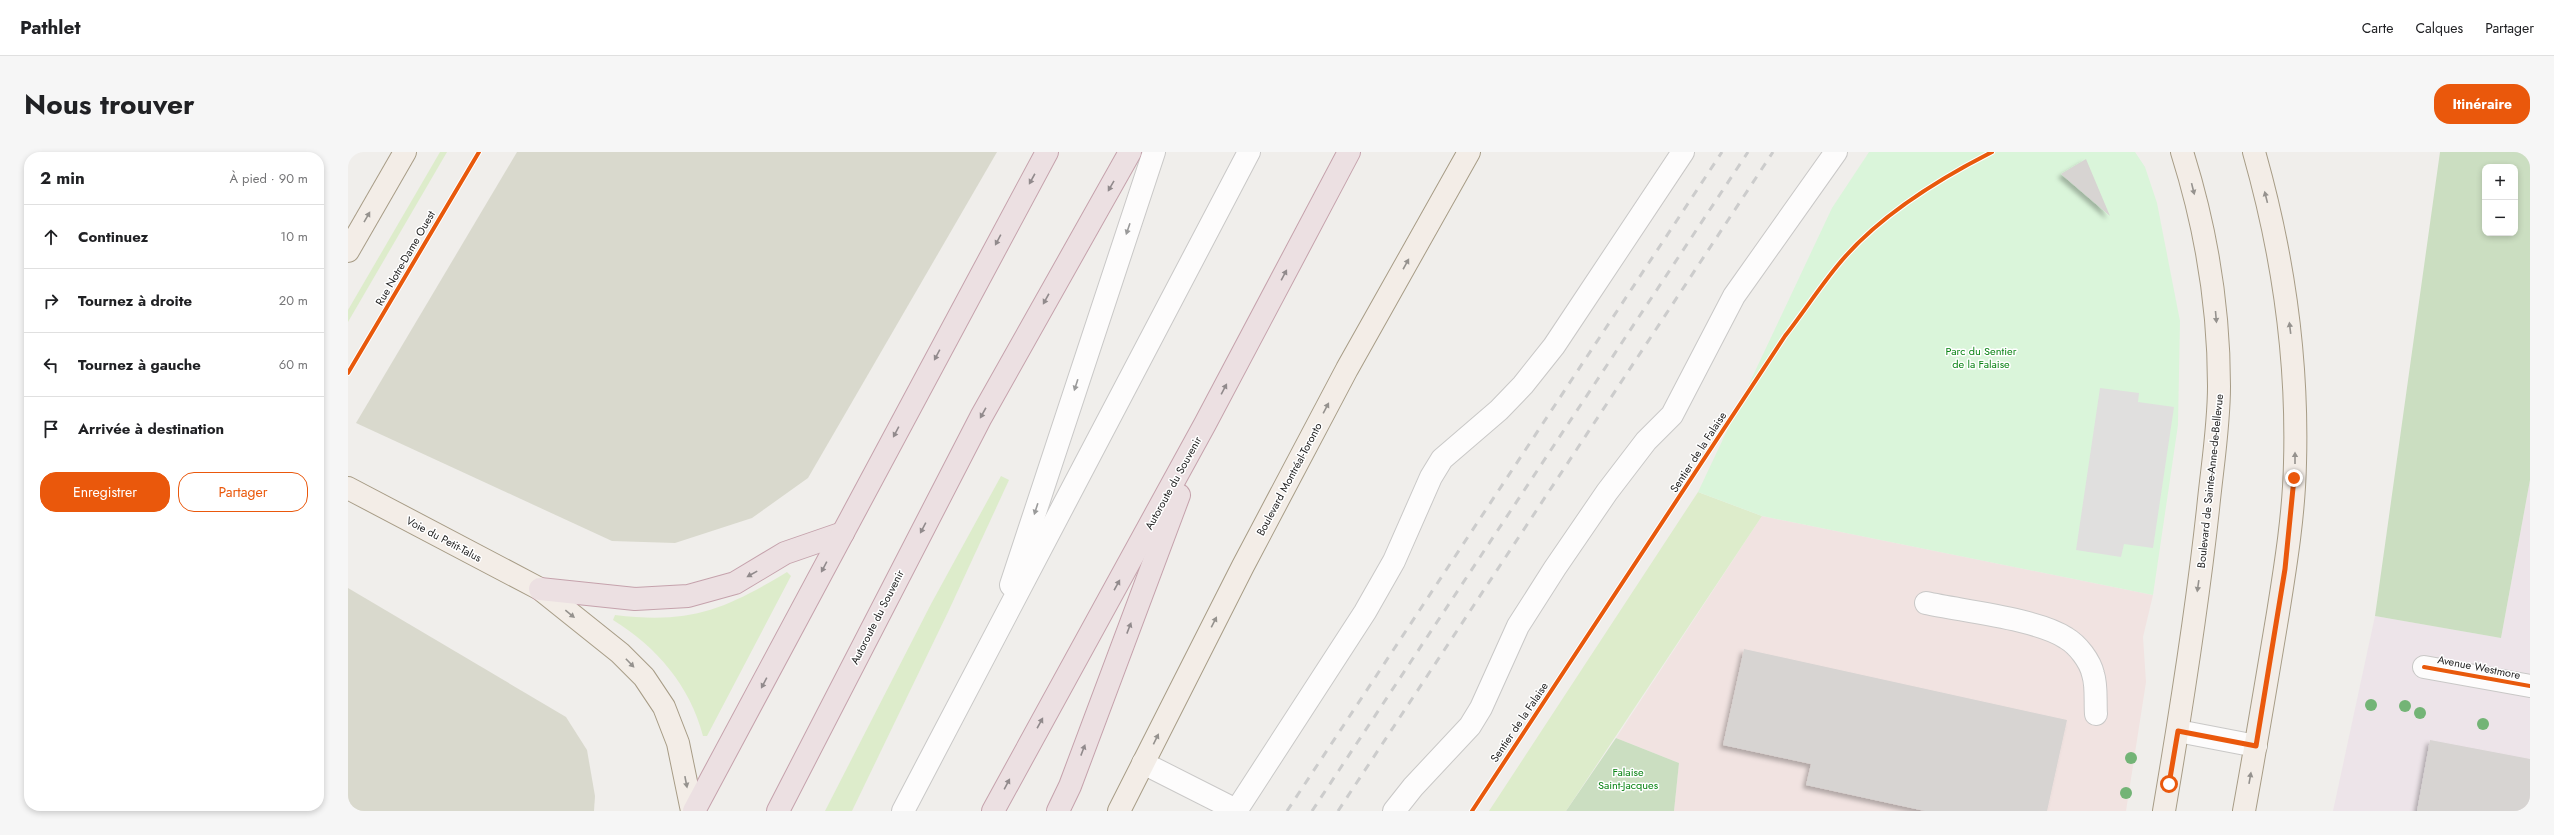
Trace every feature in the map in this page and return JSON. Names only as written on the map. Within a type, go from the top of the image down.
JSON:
[{"type":"highway","points":[[693,811],[1047,152]]},
{"type":"highway","name":"Autoroute du Souvenir","points":[[778,811],[981,417],[1130,152]]},
{"type":"highway","name":"Autoroute du Souvenir","points":[[993,811],[1205,424],[1349,152]]},
{"type":"highway","points":[[1058,811],[1070,786],[1205,424]]},
{"type":"highway","points":[[540,589],[635,599],[688,596],[735,583],[785,554],[843,533]]},
{"type":"main road","points":[[348,251],[405,152]]},
{"type":"main road","name":"Boulevard Montréal-Toronto","points":[[1119,811],[1243,566],[1347,369],[1468,152]]},
{"type":"main road","name":"Boulevard de Sainte-Anne-de-Bellevue","points":[[2164,811],[2178,731],[2205,538],[2217,426],[2219,386],[2216,326],[2209,264],[2201,220],[2182,152]]},
{"type":"main road","points":[[2244,811],[2256,746],[2292,518],[2296,412],[2293,357],[2282,273],[2268,204],[2254,152]]},
{"type":"main road","name":"Voie du Petit-Talus","points":[[348,488],[540,589],[620,653],[655,692],[666,712],[678,743],[693,811]]},
{"type":"street","points":[[991,645],[1154,152]]},
{"type":"street","points":[[904,811],[1249,152]]},
{"type":"street","points":[[1144,763],[1236,811],[1365,612],[1394,561],[1431,477],[1442,459],[1523,386],[1550,352],[1684,152]]},
{"type":"street","points":[[1394,811],[1413,787],[1470,726],[1481,708],[1518,626],[1555,568],[1607,492],[1646,441],[1672,415],[1685,395],[1707,346],[1734,296],[1836,152]]},
{"type":"street","points":[[1926,603],[2032,625],[2052,630],[2067,638],[2085,656],[2094,674],[2096,714]]},
{"type":"street","name":"Avenue Westmore","points":[[2424,666],[2530,686]]},
{"type":"street","points":[[2178,731],[2256,746]]},
{"type":"shaded area","points":[[517,152],[997,152],[808,478],[752,518],[675,543],[612,541],[356,423]]},
{"type":"shaded area","points":[[2100,388],[2139,393],[2138,402],[2174,407],[2153,548],[2124,544],[2121,557],[2076,550]]},
{"type":"shaded area","points":[[2530,480],[2530,811],[2333,811],[2375,616],[2501,638]]},
{"type":"shaded area","points":[[1762,516],[2153,595],[2143,637],[2146,682],[2126,811],[1674,811],[1679,763],[1616,738]]},
{"type":"shaded area","points":[[348,588],[566,717],[587,750],[595,796],[594,811],[348,811]]},
{"type":"green space","points":[[440,152],[447,152],[348,322],[348,310]]},
{"type":"green space","name":"Parc du Sentier de la Falaise","points":[[1869,152],[2135,152],[2145,167],[2157,203],[2180,321],[2178,425],[2153,595],[1762,516],[1698,492],[1832,208]]},
{"type":"green space","points":[[2440,152],[2530,152],[2530,480],[2501,638],[2375,616]]},
{"type":"green space","points":[[1001,476],[1009,480],[949,610],[852,811],[825,811],[931,604]]},
{"type":"green space","points":[[1698,492],[1762,516],[1566,811],[1489,811]]},
{"type":"green space","points":[[787,572],[791,576],[707,736],[703,736],[690,701],[670,669],[644,642],[613,620],[615,615],[665,617],[706,611],[725,605],[744,596]]},
{"type":"green space","name":"Falaise Saint-Jacques","points":[[1616,738],[1679,763],[1674,811],[1566,811]]},
{"type":"building","points":[[2086,159],[2110,216],[2061,174]]},
{"type":"building","points":[[1744,649],[2067,720],[2047,811],[1925,811],[1806,785],[1811,764],[1723,745]]},
{"type":"building","points":[[2430,740],[2530,759],[2530,811],[2417,811]]},
{"type":"railway","points":[[1287,811],[1722,152]]},
{"type":"railway","points":[[1312,811],[1748,152]]},
{"type":"railway","points":[[1338,811],[1773,152]]},
{"type":"cycle path","name":"Rue Notre-Dame Ouest","points":[[348,373],[479,152]]},
{"type":"cycle path","name":"Sentier de la Falaise","points":[[1472,811],[1785,336],[1838,265],[1871,231],[1909,201],[1929,187],[1992,152]]},
{"type":"cycle path","points":[[2424,667],[2530,686]]},
{"type":"route","points":[[2169,784],[2178,731],[2256,746],[2285,569],[2292,518],[2294,478]]}]
